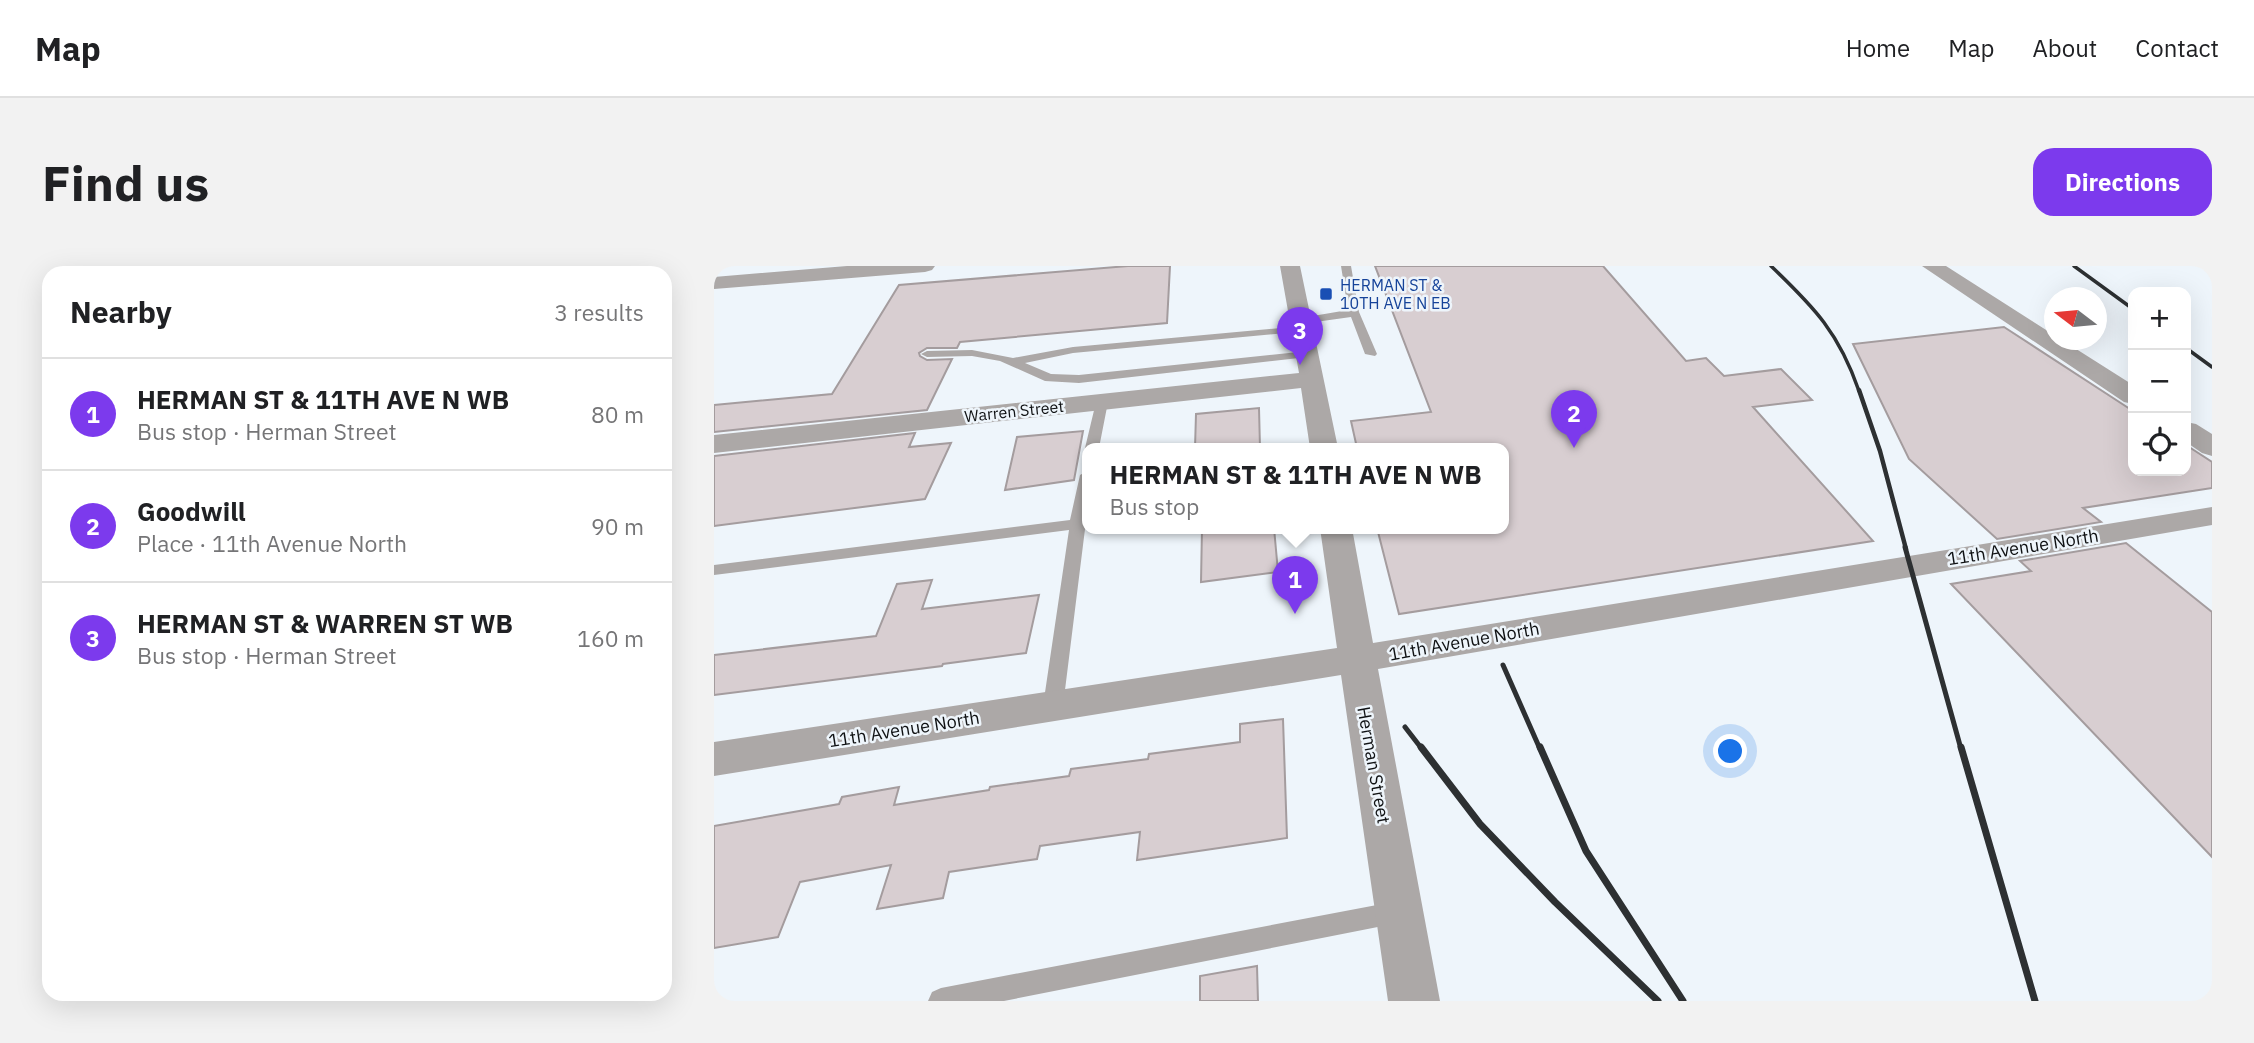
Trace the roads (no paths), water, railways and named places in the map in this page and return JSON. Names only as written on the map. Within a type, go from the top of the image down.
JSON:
[{"type":"street","points":[[714,283],[812,271],[925,266]]},
{"type":"street","points":[[1290,266],[1323,443]]},
{"type":"street","points":[[1932,266],[2128,393]]},
{"type":"street","name":"Warren Street","points":[[714,444],[1102,401],[1310,366]]},
{"type":"street","points":[[2191,433],[2212,447]]},
{"type":"street","name":"11th Avenue North","points":[[714,759],[1356,659],[2212,516]]},
{"type":"street","name":"Herman Street","points":[[1337,534],[1414,1001]]},
{"type":"lane","points":[[1346,266],[1354,313],[1371,354]]},
{"type":"lane","points":[[1013,362],[1073,350],[1302,325],[1354,313]]},
{"type":"lane","points":[[927,354],[972,353],[1013,362],[1049,378],[1079,379],[1310,366]]},
{"type":"lane","points":[[1093,443],[1102,401]]},
{"type":"lane","points":[[1053,706],[1082,500]]},
{"type":"lane","points":[[714,570],[1077,524]]},
{"type":"lane","points":[[941,1001],[1398,912]]},
{"type":"railway","points":[[1771,266],[1824,322],[1843,353],[1859,391]]},
{"type":"railway","points":[[2074,266],[2128,305]]},
{"type":"railway","points":[[2189,350],[2212,367]]},
{"type":"railway","points":[[1859,390],[1880,451],[1906,549]]},
{"type":"railway","points":[[1905,547],[1961,749]]},
{"type":"railway","points":[[1503,665],[1540,749]]},
{"type":"railway","points":[[1405,727],[1422,749]]},
{"type":"railway","points":[[1421,747],[1480,824],[1555,902],[1658,1001]]},
{"type":"railway","points":[[1540,747],[1586,851],[1683,1001]]},
{"type":"railway","points":[[1961,747],[2035,1001]]},
{"type":"place","name":"HERMAN ST & 10TH AVE N EB","points":[[1326,294]]},
{"type":"place","name":"HERMAN ST & WARREN ST WB","points":[[1300,365]]},
{"type":"place","name":"Goodwill","points":[[1574,448]]},
{"type":"place","name":"HERMAN ST & 11TH AVE N WB","points":[[1295,614]]}]
